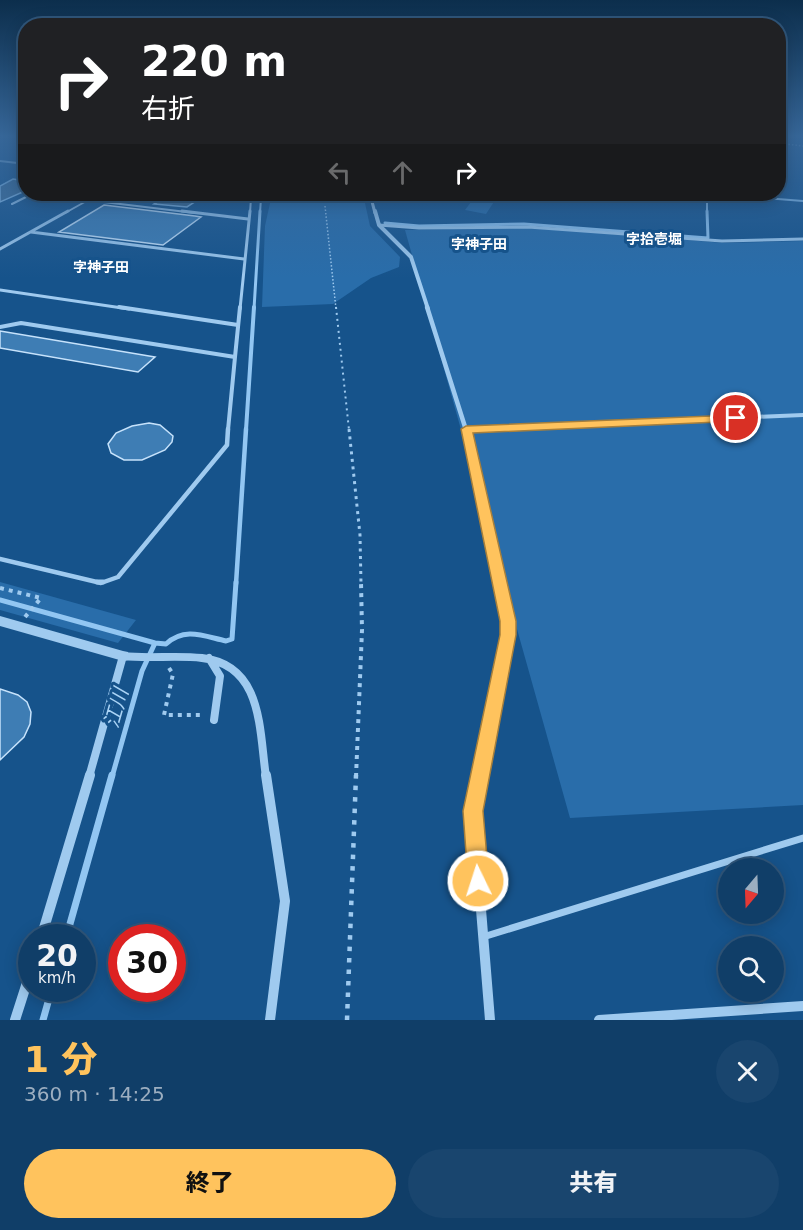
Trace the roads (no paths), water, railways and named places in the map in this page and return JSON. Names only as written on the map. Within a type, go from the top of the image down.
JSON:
[{"type":"street","points":[[372,201],[379,225],[411,257],[466,429],[508,621],[508,635],[473,811],[490,1020]]},
{"type":"street","points":[[0,621],[129,657],[159,663],[209,657],[228,664],[247,681],[255,703],[285,901],[270,1020]]},
{"type":"street","points":[[45,924],[122,667],[129,657]]},
{"type":"street","points":[[209,657],[220,676],[214,718]]},
{"type":"street","points":[[15,1020],[21,1002]]},
{"type":"street","points":[[599,1020],[803,1006]]},
{"type":"lane","points":[[12,204],[18,201]]},
{"type":"lane","points":[[0,249],[85,201]]},
{"type":"lane","points":[[95,201],[248,219]]},
{"type":"lane","points":[[0,559],[101,583],[118,577],[227,445],[250,201]]},
{"type":"lane","points":[[379,225],[419,228],[528,227],[722,241],[803,239]]},
{"type":"lane","points":[[31,232],[244,259]]},
{"type":"lane","points":[[0,290],[238,325]]},
{"type":"lane","points":[[0,327],[21,323],[235,357]]},
{"type":"lane","points":[[466,429],[803,415]]},
{"type":"lane","points":[[483,937],[803,838]]},
{"type":"waterway","points":[[786,200],[803,201]]},
{"type":"waterway","points":[[260,213],[261,201]]},
{"type":"waterway","points":[[707,201],[707,211]]},
{"type":"waterway","points":[[254,309],[260,211]]},
{"type":"waterway","points":[[385,223],[419,226],[524,224],[708,238],[707,211]]},
{"type":"waterway","points":[[246,430],[254,307]]},
{"type":"waterway","points":[[236,584],[246,429]]},
{"type":"waterway","points":[[155,643],[166,644],[187,634],[226,641],[232,639],[236,582]]},
{"type":"waterway","name":"江川","points":[[0,600],[155,643]]},
{"type":"waterway","name":"江川","points":[[112,777],[142,671],[155,643]]},
{"type":"waterway","name":"江川","points":[[70,924],[112,775]]},
{"type":"waterway","name":"江川","points":[[43,1020],[48,1002]]},
{"type":"district","name":"字拾壱堀","points":[[654,239]]},
{"type":"district","name":"字神子田","points":[[479,244]]},
{"type":"district","name":"字神子田","points":[[101,267]]}]
